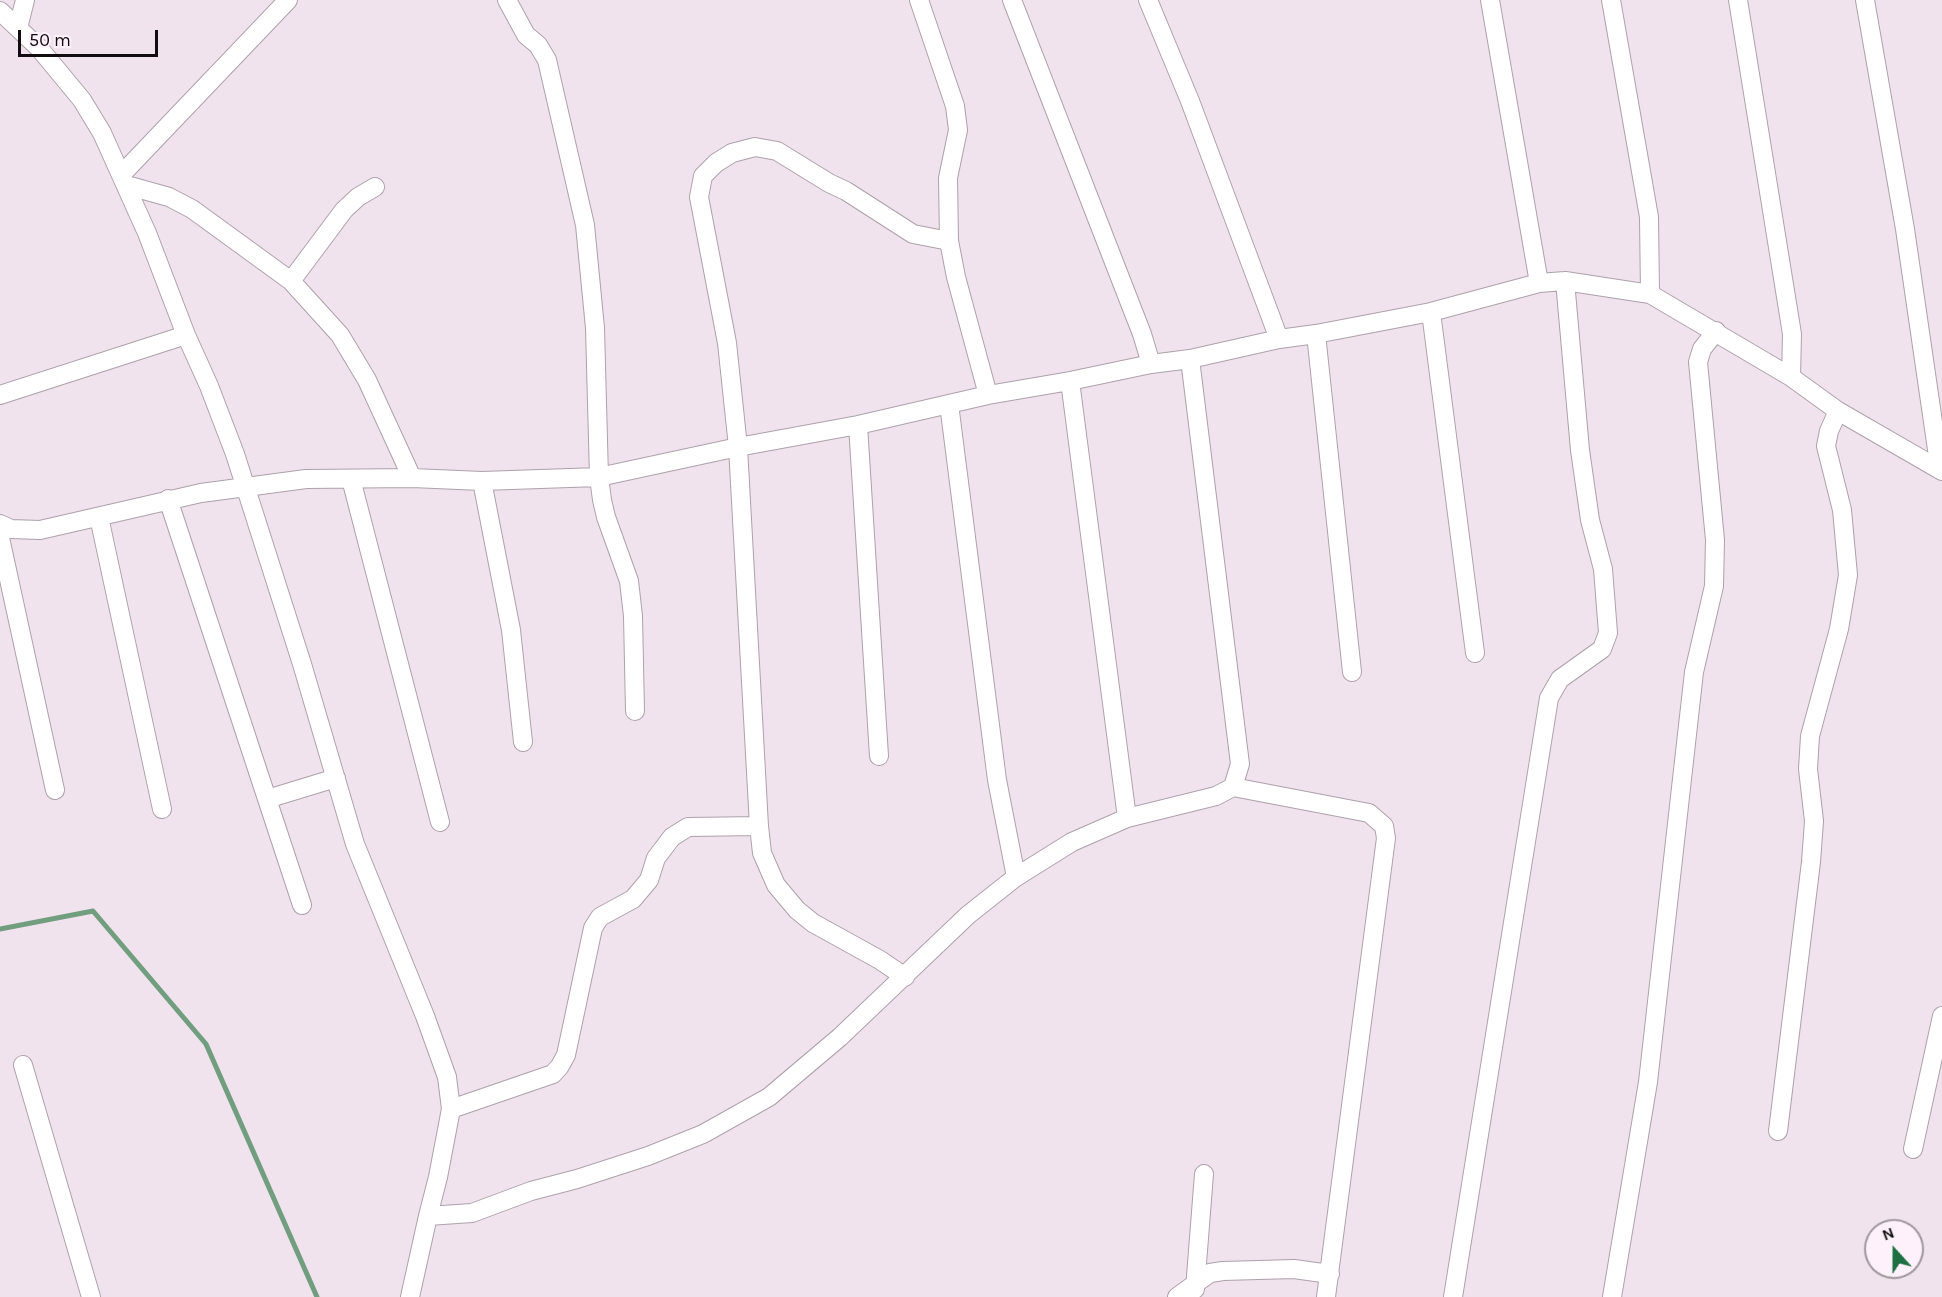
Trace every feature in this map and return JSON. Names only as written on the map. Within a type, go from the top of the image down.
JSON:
[{"type":"street","points":[[18,28],[25,0]]},
{"type":"street","points":[[123,180],[288,0]]},
{"type":"street","points":[[507,0],[526,34],[538,45],[547,60],[585,225],[595,328],[599,477],[606,518],[629,581],[633,616],[635,711]]},
{"type":"street","points":[[919,0],[955,106],[958,130],[948,178],[949,241],[956,277],[988,395]]},
{"type":"street","points":[[1012,0],[1142,334],[1151,364]]},
{"type":"street","points":[[1148,0],[1190,101],[1279,339]]},
{"type":"street","points":[[1490,0],[1539,283]]},
{"type":"street","points":[[1611,0],[1649,217],[1650,294]]},
{"type":"street","points":[[1738,0],[1792,334],[1791,376]]},
{"type":"street","points":[[1865,0],[1905,229],[1941,470]]},
{"type":"street","points":[[0,11],[39,48],[82,100],[102,133],[147,233],[186,335],[209,386],[245,486],[302,664],[355,844],[425,1016],[447,1077],[451,1109],[410,1297]]},
{"type":"street","points":[[905,977],[880,960],[813,923],[797,910],[776,885],[762,853],[738,447],[727,343],[699,197],[703,176],[716,163],[732,153],[754,147],[777,151],[846,191],[913,234],[949,241]]},
{"type":"street","points":[[123,180],[170,197],[192,209],[291,281],[340,335],[367,380],[412,478]]},
{"type":"street","points":[[291,281],[344,210],[358,197],[375,188]]},
{"type":"street","points":[[1453,1297],[1549,698],[1560,679],[1602,649],[1608,633],[1603,568],[1590,520],[1580,450],[1565,281]]},
{"type":"street","points":[[0,524],[11,529],[39,530],[168,499],[245,486],[306,479],[412,478],[482,481],[599,477],[738,447],[858,425],[988,395],[1151,364],[1190,359],[1279,339],[1431,312],[1539,283],[1565,281],[1650,294],[1791,376],[1838,411],[1941,470]]},
{"type":"street","points":[[1431,312],[1475,653]]},
{"type":"street","points":[[1612,1297],[1648,1082],[1694,672],[1714,586],[1715,540],[1698,362],[1702,350],[1716,331]]},
{"type":"street","points":[[1316,334],[1352,672]]},
{"type":"street","points":[[0,395],[186,335]]},
{"type":"street","points":[[1190,359],[1240,764],[1233,787]]},
{"type":"street","points":[[1070,381],[1126,818]]},
{"type":"street","points":[[949,404],[998,780],[1016,877]]},
{"type":"street","points":[[1778,1131],[1811,862],[1814,821],[1808,769],[1810,736],[1839,628],[1848,575],[1842,510],[1826,446],[1829,431],[1838,411]]},
{"type":"street","points":[[858,425],[879,756]]},
{"type":"street","points":[[351,479],[440,822]]},
{"type":"street","points":[[482,481],[511,630],[523,742]]},
{"type":"street","points":[[168,499],[302,905]]},
{"type":"street","points":[[99,517],[162,809]]},
{"type":"street","points":[[0,538],[55,790]]},
{"type":"street","points":[[267,799],[336,778]]},
{"type":"street","points":[[428,1215],[472,1213],[531,1191],[648,1156],[703,1134],[769,1097],[840,1037],[969,915],[1016,877],[1072,842],[1126,818],[1216,796],[1233,787],[1369,813],[1384,826],[1386,838],[1326,1297]]},
{"type":"street","points":[[451,1109],[553,1074],[560,1066],[566,1055],[593,928],[600,917],[633,899],[649,880],[656,858],[672,837],[688,827],[759,826]]},
{"type":"street","points":[[1913,1149],[1942,1016]]},
{"type":"street","points":[[23,1065],[91,1297]]},
{"type":"street","points":[[1195,1289],[1204,1174]]},
{"type":"street","points":[[1177,1297],[1195,1289],[1210,1273],[1223,1270],[1294,1269],[1330,1274]]},
{"type":"waterway","points":[[0,929],[93,911],[206,1044],[317,1297]]}]
